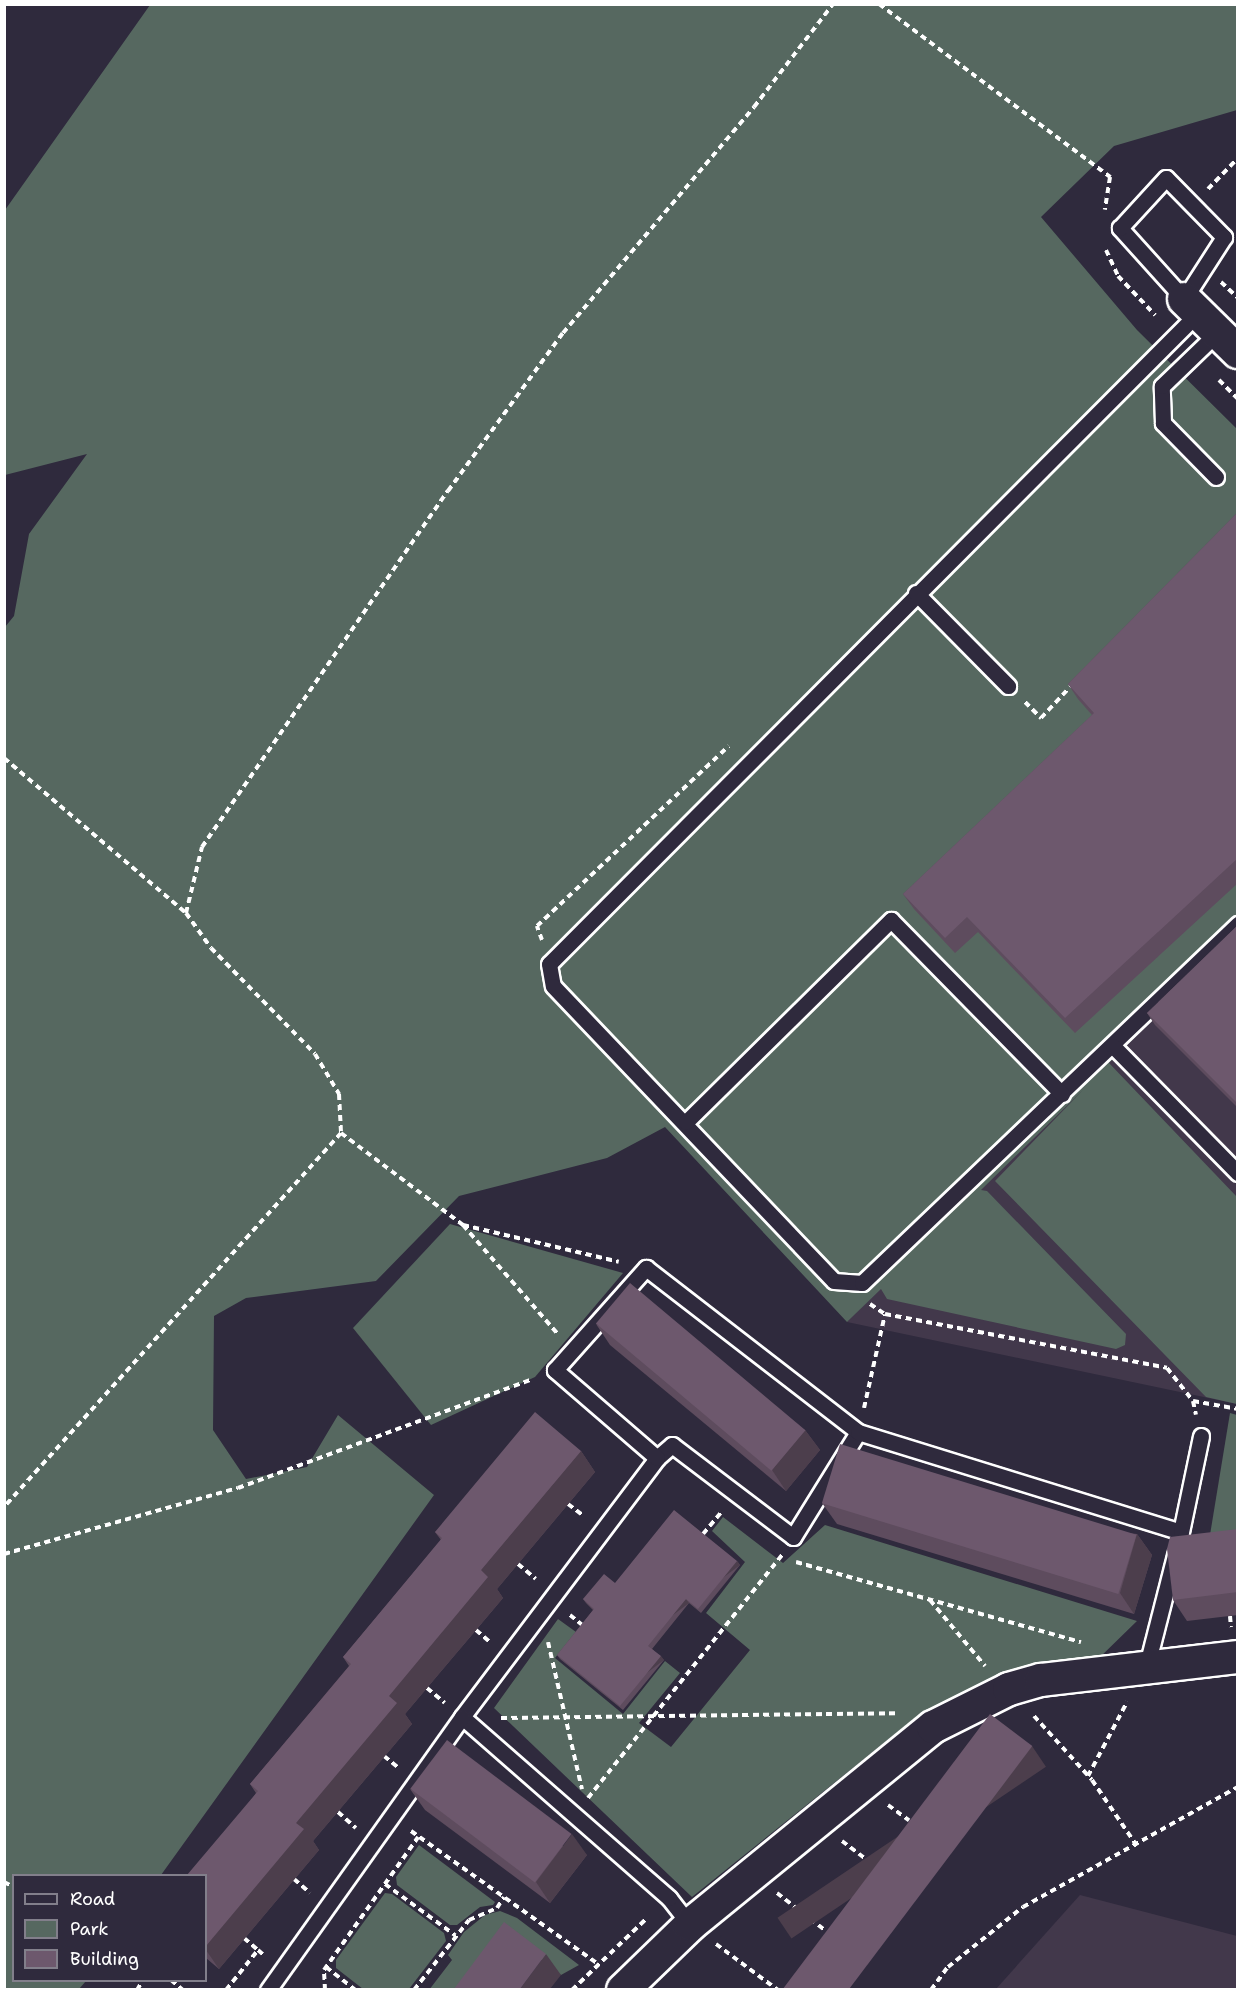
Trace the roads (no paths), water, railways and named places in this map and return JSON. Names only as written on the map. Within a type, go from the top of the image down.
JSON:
[{"type":"street","points":[[623,1989],[690,1925],[933,1727],[1009,1689],[1084,1672],[1238,1657]]},
{"type":"lane","points":[[1209,324],[1120,228],[1166,178],[1224,237],[1209,324],[1162,386],[1163,423],[1216,477]]},
{"type":"lane","points":[[1209,324],[916,594],[549,964],[553,986],[686,1122],[834,1281],[862,1283],[1113,1046],[1238,924]]},
{"type":"lane","points":[[916,594],[1008,686]]},
{"type":"lane","points":[[686,1122],[891,920],[1062,1094]]},
{"type":"lane","points":[[1113,1046],[1238,1173]]},
{"type":"lane","points":[[657,1458],[555,1370],[646,1268],[858,1432],[1181,1532]]},
{"type":"lane","points":[[268,1989],[540,1610],[657,1458],[672,1445],[793,1537],[858,1432]]},
{"type":"lane","points":[[1147,1665],[1181,1532],[1201,1436]]},
{"type":"lane","points":[[462,1717],[669,1898],[690,1925]]}]
